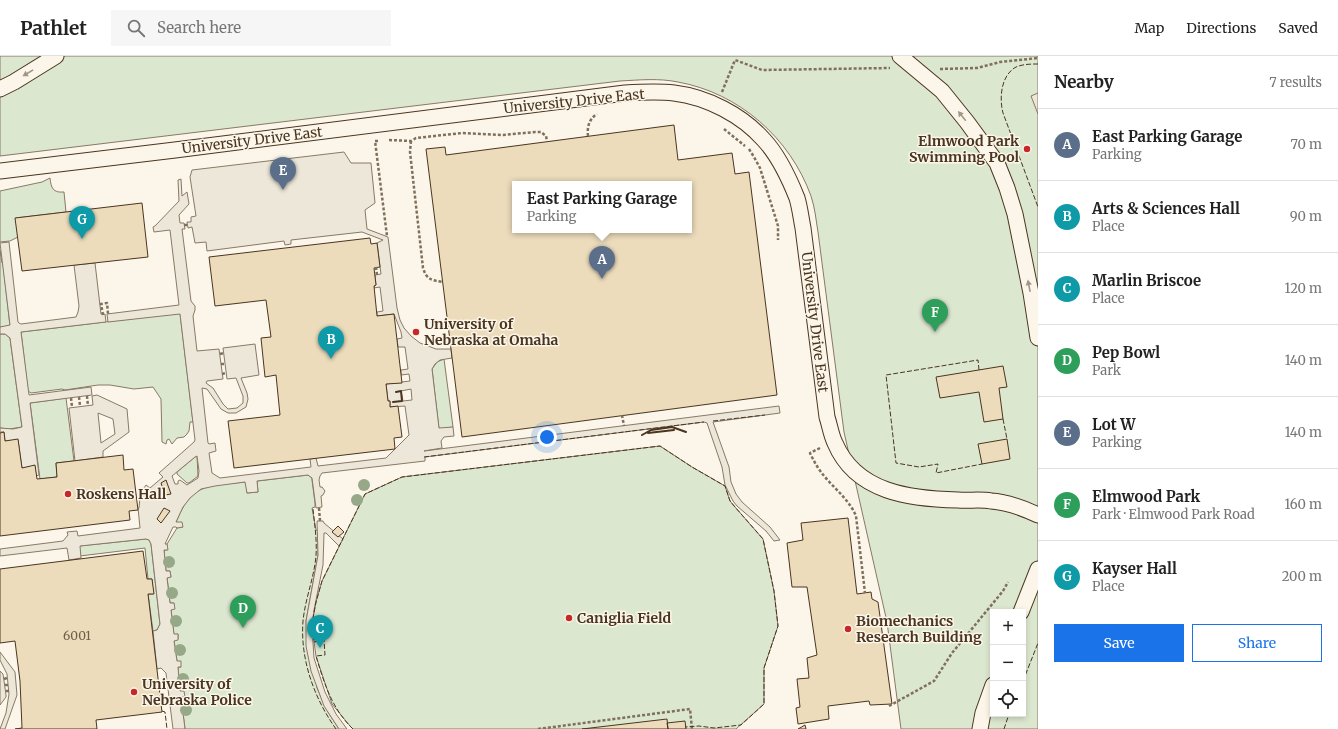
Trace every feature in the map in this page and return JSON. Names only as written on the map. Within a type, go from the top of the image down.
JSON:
[{"type":"street","points":[[0,89],[56,56]]},
{"type":"street","points":[[896,62],[942,91],[967,122],[997,164],[1007,188],[1015,214],[1031,293],[1038,338]]},
{"type":"street","name":"University Drive East","points":[[0,171],[625,93],[674,93],[715,104],[733,114],[764,140],[777,158],[797,200],[804,228],[828,417],[835,443],[839,452],[849,466],[866,480],[900,494],[925,499],[997,501],[1038,515]]},
{"type":"street","points":[[1023,609],[1038,569]]},
{"type":"street","points":[[980,729],[983,712],[990,693]]},
{"type":"path","points":[[939,69],[977,68],[1000,62],[1038,58]]},
{"type":"path","points":[[715,104],[735,60],[762,70],[896,62]]},
{"type":"path","points":[[588,136],[588,126],[591,120],[595,114],[603,112]]},
{"type":"path","points":[[719,126],[748,147],[760,168],[778,226],[778,240]]},
{"type":"path","points":[[386,140],[411,141],[416,138],[462,133],[503,135],[541,132],[546,136],[547,141]]},
{"type":"path","points":[[380,141],[375,141],[387,236]]},
{"type":"path","points":[[411,141],[410,152],[423,268],[425,276],[432,280],[443,282]]},
{"type":"path","points":[[376,267],[377,274]]},
{"type":"path","points":[[103,315],[102,304],[107,303],[108,314]]},
{"type":"path","points":[[220,354],[224,353]]},
{"type":"path","points":[[222,374],[226,373]]},
{"type":"path","points":[[87,396],[88,406]]},
{"type":"path","points":[[79,397],[80,406]]},
{"type":"path","points":[[71,398],[72,407]]},
{"type":"path","points":[[622,415],[624,426]]},
{"type":"path","points":[[820,448],[810,453],[814,461],[825,478],[852,508],[856,516],[865,593]]},
{"type":"path","points":[[319,508],[320,521]]},
{"type":"path","points":[[890,706],[934,681],[952,653],[1003,591],[1008,582]]},
{"type":"path","points":[[538,729],[690,709],[692,729]]},
{"type":"green space","points":[[0,56],[1038,56],[1038,729],[901,729],[887,622],[844,432],[818,232],[811,196],[802,175],[790,155],[776,137],[760,121],[722,96],[678,82],[664,80],[620,81],[0,156]]},
{"type":"green space","points":[[50,178],[51,185],[55,191],[64,192],[66,212],[16,218],[18,237],[10,241],[0,242],[0,191],[42,182]]},
{"type":"green space","points":[[0,250],[10,326],[0,327]]},
{"type":"green space","points":[[180,313],[193,422],[190,422],[189,431],[187,434],[184,437],[177,438],[172,444],[169,439],[167,440],[166,444],[162,442],[161,399],[153,387],[134,389],[110,385],[98,385],[31,393],[28,391],[21,332]]},
{"type":"green space","points":[[0,334],[5,334],[10,338],[22,427],[9,429],[0,428]]},
{"type":"green space","points":[[444,359],[453,427],[439,429],[432,369],[437,362]]},
{"type":"green space","points":[[66,398],[74,461],[56,463],[57,477],[40,479],[30,403]]},
{"type":"green space","points":[[660,446],[725,486],[730,501],[763,539],[774,591],[778,626],[764,668],[764,704],[736,729],[353,729],[350,726],[332,704],[316,656],[313,618],[322,581],[365,494],[402,477]]},
{"type":"green space","points":[[197,456],[198,476],[187,483],[177,474],[177,472]]},
{"type":"green space","points":[[308,475],[312,478],[315,507],[312,508],[316,530],[318,531],[318,555],[306,621],[317,688],[328,712],[339,729],[185,729],[181,697],[185,697],[180,692],[178,667],[181,667],[177,661],[174,640],[178,639],[178,634],[174,635],[171,609],[174,609],[174,603],[170,603],[167,577],[171,577],[170,571],[166,571],[164,550],[167,550],[167,544],[177,528],[183,527],[176,522],[180,513],[195,493],[201,489],[216,485],[246,482],[247,493],[258,492],[257,481]]},
{"type":"green space","points":[[146,539],[149,540],[151,544],[160,624],[157,630],[153,631],[148,594],[153,594],[152,579],[148,579],[145,548],[80,556],[79,546]]},
{"type":"shaded area","points":[[1038,93],[1038,114],[1031,96]]},
{"type":"shaded area","points":[[344,152],[351,163],[371,163],[375,203],[365,210],[367,229],[388,237],[397,308],[400,320],[404,328],[420,343],[436,349],[451,349],[452,358],[440,360],[432,369],[439,428],[453,427],[454,436],[444,437],[441,441],[442,448],[424,451],[779,406],[780,413],[713,422],[729,467],[731,482],[736,494],[742,502],[770,527],[780,540],[774,541],[766,531],[733,501],[725,485],[722,467],[707,423],[704,422],[425,457],[425,461],[322,473],[319,480],[320,487],[322,487],[325,491],[321,496],[322,507],[316,508],[312,478],[308,475],[257,481],[258,492],[247,493],[245,482],[201,489],[190,498],[183,507],[176,522],[182,522],[183,527],[173,527],[165,544],[167,544],[168,550],[164,550],[166,571],[170,571],[171,577],[167,578],[170,603],[174,603],[175,609],[171,610],[174,634],[178,634],[178,640],[174,641],[177,661],[181,661],[181,667],[178,667],[180,691],[184,691],[185,697],[181,697],[185,729],[173,729],[166,673],[161,668],[157,669],[153,631],[157,630],[160,624],[151,544],[149,540],[146,539],[80,546],[81,558],[69,560],[67,548],[0,556],[0,549],[63,541],[68,535],[67,532],[77,531],[78,536],[140,528],[138,508],[140,497],[144,488],[146,485],[150,488],[163,477],[159,473],[195,440],[180,314],[108,322],[107,314],[179,305],[170,230],[154,232],[153,227],[179,201],[178,180],[181,179],[182,196],[187,192],[189,204],[179,215],[180,223],[184,223],[185,229],[182,229],[191,301],[195,306],[193,316],[197,351],[219,349],[223,379],[207,381],[206,383],[213,388],[228,409],[237,408],[243,403],[243,396],[236,378],[227,379],[223,348],[255,344],[259,375],[241,378],[248,399],[246,407],[236,413],[228,413],[221,409],[207,389],[202,388],[208,443],[215,443],[216,451],[209,453],[212,473],[220,478],[311,467],[310,459],[316,458],[318,466],[386,458],[409,435],[405,406],[390,407],[390,401],[388,401],[386,384],[410,381],[409,374],[401,375],[401,370],[408,369],[405,347],[398,347],[397,339],[402,338],[394,314],[377,316],[377,312],[383,311],[380,287],[374,288],[376,285],[375,275],[381,274],[377,243],[383,240],[362,232],[291,240],[291,244],[285,245],[284,241],[207,251],[206,242],[195,243],[192,227],[188,228],[187,222],[191,222],[191,217],[196,216],[190,177],[192,170]],"holes":[[[411,389],[412,400],[403,401],[401,391]],[[197,456],[199,471],[198,478],[187,485],[180,480],[178,481],[178,484],[175,484],[172,476]]]},
{"type":"shaded area","points":[[9,242],[19,323],[21,324],[76,317],[79,306],[74,265],[95,263],[101,314],[105,314],[106,322],[21,332],[29,395],[91,387],[92,395],[30,403],[39,475],[36,476],[35,466],[22,468],[18,440],[5,441],[4,432],[0,432],[0,428],[13,429],[22,427],[10,338],[5,334],[0,334],[0,327],[10,325],[0,243]]},
{"type":"shaded area","points":[[97,395],[127,409],[129,432],[103,451],[103,457],[75,461],[69,408],[93,405],[92,396]],"holes":[[[98,413],[113,419],[115,434],[101,443]]]},
{"type":"shaded area","points":[[317,521],[323,521],[343,539],[339,546],[326,533],[324,533],[323,565],[312,627],[314,658],[325,692],[336,714],[347,729],[339,729],[324,706],[311,671],[306,646],[306,621],[318,555]]},
{"type":"shaded area","points":[[0,652],[15,672],[17,695],[5,729],[0,729],[6,713],[9,694],[7,674],[0,660]]},
{"type":"shaded area","points":[[0,671],[3,674],[6,697],[0,705]]},
{"type":"building","points":[[674,125],[678,160],[732,153],[735,174],[749,172],[777,395],[462,437],[426,149],[445,147],[446,155]]},
{"type":"building","points":[[142,203],[148,257],[22,271],[15,218]]},
{"type":"building","points":[[370,238],[371,244],[377,243],[380,267],[374,268],[377,316],[394,314],[402,383],[386,384],[390,407],[398,406],[402,437],[394,438],[395,449],[234,468],[228,421],[280,415],[276,375],[265,377],[261,338],[271,337],[266,300],[215,306],[209,257]]},
{"type":"building","points":[[1003,366],[1007,387],[999,388],[1003,419],[984,422],[979,392],[940,398],[936,377]]},
{"type":"building","name":"Roskens Hall","points":[[4,432],[5,441],[18,439],[22,468],[35,465],[37,479],[57,477],[56,463],[123,455],[124,470],[133,469],[138,510],[129,511],[130,520],[0,536],[0,433]]},
{"type":"building","points":[[1007,439],[1010,459],[982,464],[978,444]]},
{"type":"building","points":[[166,480],[171,494],[165,495],[161,483]]},
{"type":"building","points":[[164,508],[170,511],[161,523],[157,519]]},
{"type":"building","name":"Biomechanics Research Building","points":[[848,518],[857,594],[871,592],[872,599],[878,602],[892,704],[870,705],[869,701],[828,706],[829,719],[798,724],[796,708],[800,707],[797,679],[809,678],[807,658],[817,655],[807,587],[792,587],[787,543],[803,540],[801,523]]},
{"type":"building","points":[[338,526],[344,532],[338,537],[332,532]]},
{"type":"building","points":[[143,551],[147,579],[152,579],[154,594],[148,594],[162,712],[96,720],[97,729],[15,729],[22,728],[20,681],[15,641],[0,643],[0,569]]},
{"type":"building","points":[[667,719],[668,729],[582,729]]},
{"type":"building","points":[[685,721],[686,729],[668,729],[667,723]]},
{"type":"building","points":[[805,725],[806,729],[798,729]]},
{"type":"fence","points":[[1038,64],[1021,65],[1011,71],[1004,81],[1001,94],[1003,113],[1038,207]]},
{"type":"fence","points":[[979,370],[978,360],[886,375],[896,463],[919,467],[938,464],[936,473],[982,464]]},
{"type":"fence","points":[[713,421],[765,415]]},
{"type":"fence","points":[[1003,419],[1007,439]]},
{"type":"fence","points":[[424,457],[704,422]]},
{"type":"fence","points":[[353,729],[339,713],[322,676],[316,656],[325,655],[324,640],[314,642],[313,618],[322,581],[365,494],[402,477],[660,446],[725,486],[730,501],[763,539],[774,591],[778,626],[764,668],[764,704],[741,725],[714,728],[699,726],[685,727]]},
{"type":"fence","points":[[313,509],[316,537],[316,557],[303,621],[304,650],[306,664],[315,691],[336,729]]},
{"type":"fence","points":[[1026,673],[1038,643]]},
{"type":"fence","points":[[162,711],[165,712],[167,729]]},
{"type":"fence","points":[[1004,729],[1008,717]]},
{"type":"wall","points":[[393,402],[402,401],[401,391],[396,392]]},
{"type":"wall","points":[[642,435],[651,430],[672,427],[686,432]]},
{"type":"wall","points":[[648,433],[674,430]]},
{"type":"place","name":"Elmwood Park Swimming Pool","points":[[1027,149]]},
{"type":"place","name":"Lot W","points":[[283,190]]},
{"type":"place","name":"Kayser Hall","points":[[82,239]]},
{"type":"place","name":"East Parking Garage","points":[[602,279]]},
{"type":"place","name":"University of Nebraska at Omaha","points":[[416,332]]},
{"type":"place","name":"Elmwood Park","points":[[935,332]]},
{"type":"place","name":"Arts & Sciences Hall","points":[[331,359]]},
{"type":"place","name":"Roskens Hall","points":[[68,494]]},
{"type":"place","name":"Caniglia Field","points":[[569,618]]},
{"type":"place","name":"Pep Bowl","points":[[243,628]]},
{"type":"place","name":"Biomechanics Research Building","points":[[848,629]]},
{"type":"place","name":"Marlin Briscoe","points":[[320,648]]},
{"type":"place","name":"University of Nebraska Police","points":[[134,692]]}]
